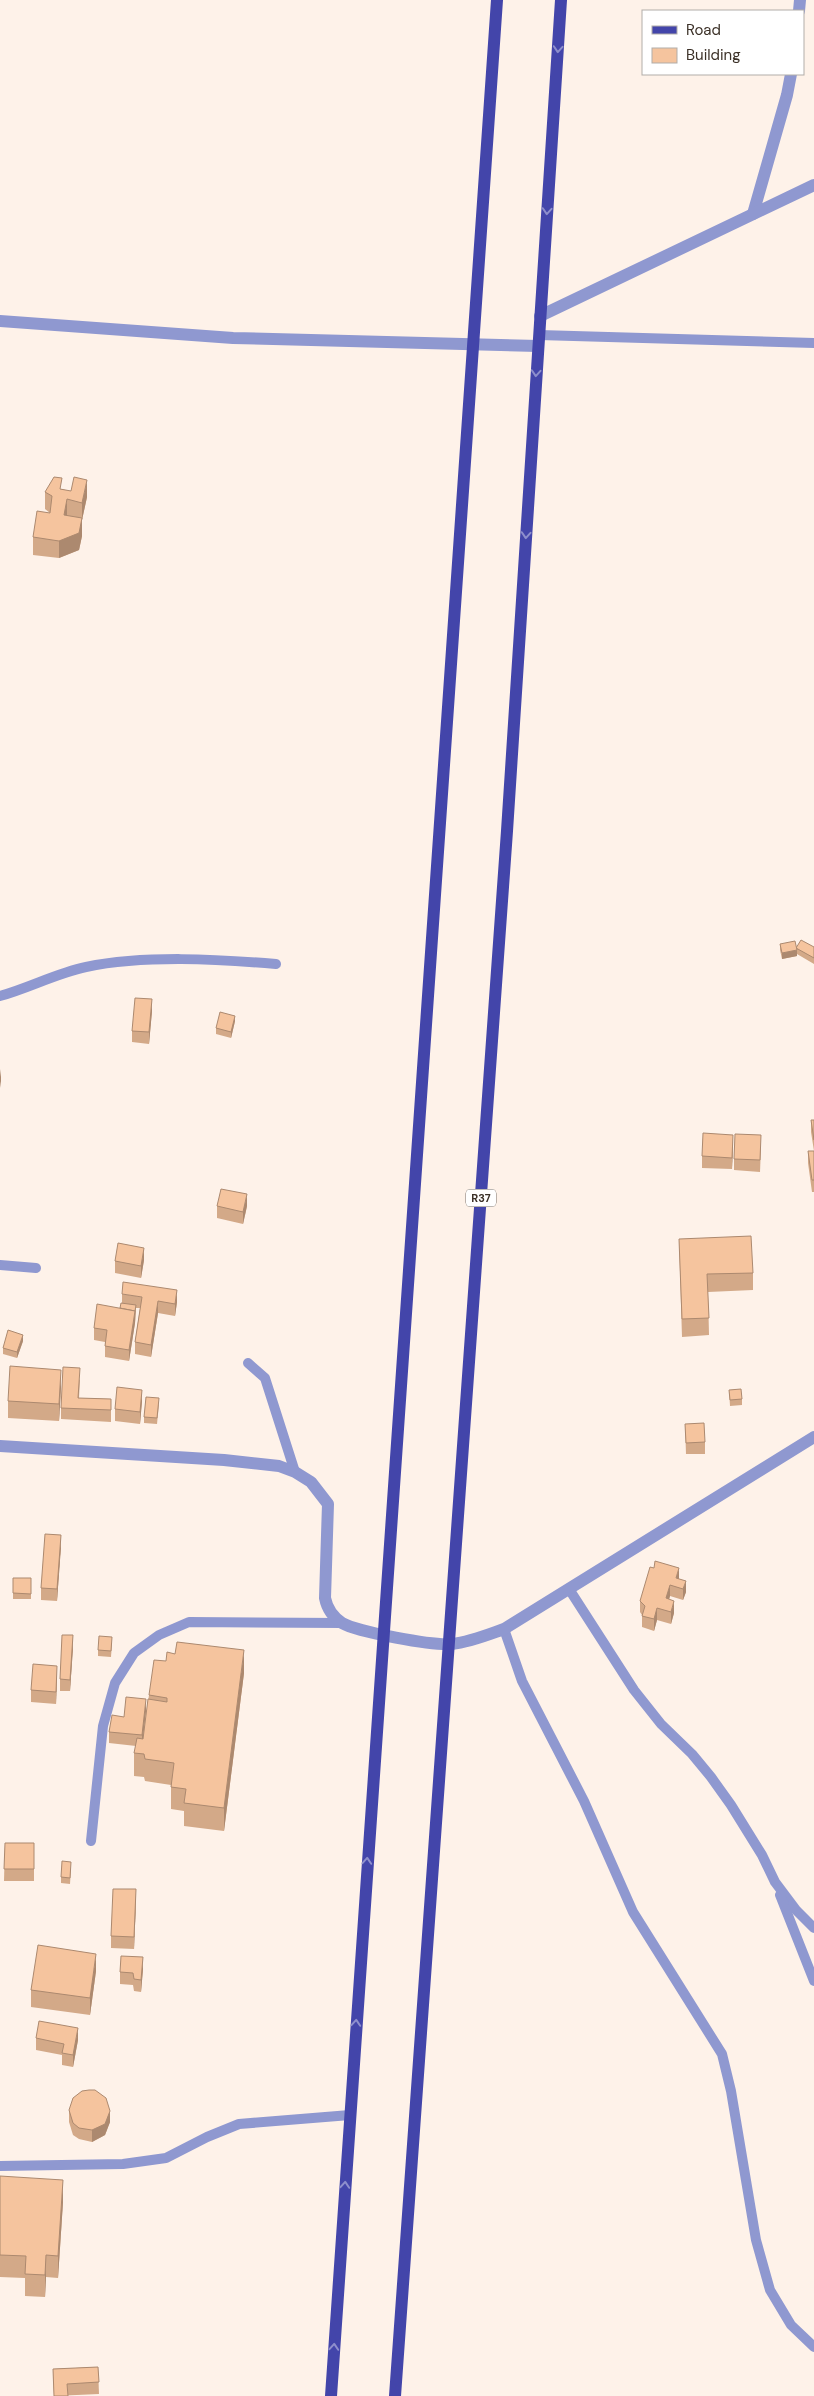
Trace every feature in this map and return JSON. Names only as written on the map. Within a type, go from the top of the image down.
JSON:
[{"type":"main road","points":[[331,2396],[382,1636],[475,344],[497,0]]},
{"type":"main road","name":"R37","points":[[394,2396],[508,831],[561,0]]},
{"type":"street","points":[[753,214],[787,95],[791,75]]},
{"type":"street","points":[[540,316],[814,185]]},
{"type":"street","points":[[0,321],[234,338],[475,344],[538,340]]},
{"type":"street","points":[[0,1446],[224,1460],[279,1466],[295,1472],[311,1482],[328,1504],[325,1598],[327,1608],[342,1623],[382,1636],[450,1644],[472,1640],[504,1629],[814,1437]]},
{"type":"lane","points":[[538,340],[814,343]]},
{"type":"lane","points":[[0,996],[86,967],[154,960],[226,960],[276,964]]},
{"type":"lane","points":[[0,1265],[36,1268]]},
{"type":"lane","points":[[248,1363],[265,1378],[295,1472]]},
{"type":"lane","points":[[569,1589],[634,1690],[662,1724],[692,1754],[731,1806],[762,1855],[775,1882],[814,1981]]},
{"type":"lane","points":[[91,1841],[103,1726],[115,1683],[134,1653],[159,1635],[189,1622],[342,1623]]},
{"type":"lane","points":[[504,1629],[522,1681],[584,1801],[633,1912],[722,2054],[731,2091],[756,2240],[770,2290],[791,2325],[814,2347]]},
{"type":"lane","points":[[775,1882],[796,1910],[814,1928]]},
{"type":"lane","points":[[0,2166],[123,2164],[166,2158],[207,2137],[239,2124],[350,2115]]},
{"type":"building","points":[[54,477],[62,478],[60,489],[71,491],[74,477],[87,480],[82,503],[67,499],[64,515],[82,518],[79,533],[59,541],[33,537],[37,511],[50,513],[52,496],[45,492]]},
{"type":"building","points":[[801,940],[814,947],[814,958],[796,948]]},
{"type":"building","points":[[795,941],[797,950],[782,953],[780,944]]},
{"type":"building","points":[[135,998],[152,999],[149,1032],[132,1031]]},
{"type":"building","points":[[220,1012],[235,1016],[231,1032],[216,1028]]},
{"type":"building","points":[[811,1120],[814,1120],[814,1140]]},
{"type":"building","points":[[703,1133],[733,1135],[732,1158],[702,1156]]},
{"type":"building","points":[[735,1134],[761,1135],[760,1160],[734,1159]]},
{"type":"building","points":[[808,1151],[814,1151],[814,1180],[812,1180]]},
{"type":"building","points":[[221,1189],[247,1194],[243,1212],[217,1206]]},
{"type":"building","points":[[751,1236],[753,1273],[707,1274],[709,1318],[682,1319],[679,1239]]},
{"type":"building","points":[[118,1243],[144,1248],[141,1266],[115,1261]]},
{"type":"building","points":[[123,1282],[177,1290],[175,1304],[158,1301],[151,1345],[135,1342],[142,1297],[122,1294]]},
{"type":"building","points":[[121,1303],[136,1305],[135,1311],[120,1308]]},
{"type":"building","points":[[97,1304],[135,1311],[129,1350],[105,1346],[107,1330],[94,1328]]},
{"type":"building","points":[[8,1330],[23,1335],[17,1352],[3,1348]]},
{"type":"building","points":[[10,1366],[61,1370],[59,1404],[8,1401]]},
{"type":"building","points":[[63,1367],[80,1368],[78,1398],[111,1399],[111,1410],[61,1408]]},
{"type":"building","points":[[117,1387],[142,1390],[140,1412],[115,1409]]},
{"type":"building","points":[[741,1389],[742,1399],[730,1400],[729,1390]]},
{"type":"building","points":[[146,1397],[159,1398],[157,1418],[144,1417]]},
{"type":"building","points":[[704,1423],[705,1442],[686,1443],[685,1424]]},
{"type":"building","points":[[45,1534],[61,1535],[57,1589],[41,1588]]},
{"type":"building","points":[[655,1561],[679,1568],[676,1578],[686,1581],[683,1589],[670,1585],[666,1598],[674,1601],[671,1612],[657,1608],[654,1619],[642,1616],[645,1606],[640,1601],[650,1567],[654,1568]]},
{"type":"building","points":[[13,1578],[31,1578],[31,1594],[13,1593]]},
{"type":"building","points":[[62,1635],[73,1635],[70,1680],[60,1679]]},
{"type":"building","points":[[99,1636],[112,1637],[111,1651],[98,1650]]},
{"type":"building","points":[[177,1642],[244,1650],[224,1808],[184,1803],[186,1789],[171,1787],[174,1763],[145,1759],[144,1754],[134,1753],[137,1738],[143,1739],[148,1699],[167,1702],[167,1698],[149,1695],[154,1660],[166,1661],[167,1652],[175,1654]]},
{"type":"building","points":[[33,1664],[57,1666],[56,1692],[31,1690]]},
{"type":"building","points":[[126,1697],[146,1699],[142,1735],[109,1732],[112,1715],[124,1717]]},
{"type":"building","points":[[5,1843],[34,1843],[34,1869],[4,1869]]},
{"type":"building","points":[[62,1861],[71,1862],[70,1878],[61,1877]]},
{"type":"building","points":[[113,1889],[136,1889],[134,1937],[111,1936]]},
{"type":"building","points":[[38,1945],[96,1954],[90,1998],[31,1990]]},
{"type":"building","points":[[121,1956],[143,1957],[141,1980],[134,1979],[133,1973],[120,1972]]},
{"type":"building","points":[[39,2021],[78,2028],[73,2055],[62,2053],[64,2044],[36,2038]]},
{"type":"building","points":[[95,2090],[106,2098],[110,2111],[105,2124],[92,2130],[79,2128],[73,2123],[69,2110],[73,2098],[82,2091]]},
{"type":"building","points":[[0,2176],[63,2180],[58,2256],[46,2255],[45,2275],[25,2274],[26,2256],[0,2255]]},
{"type":"building","points":[[98,2367],[99,2382],[67,2384],[68,2396],[54,2396],[53,2369]]}]
